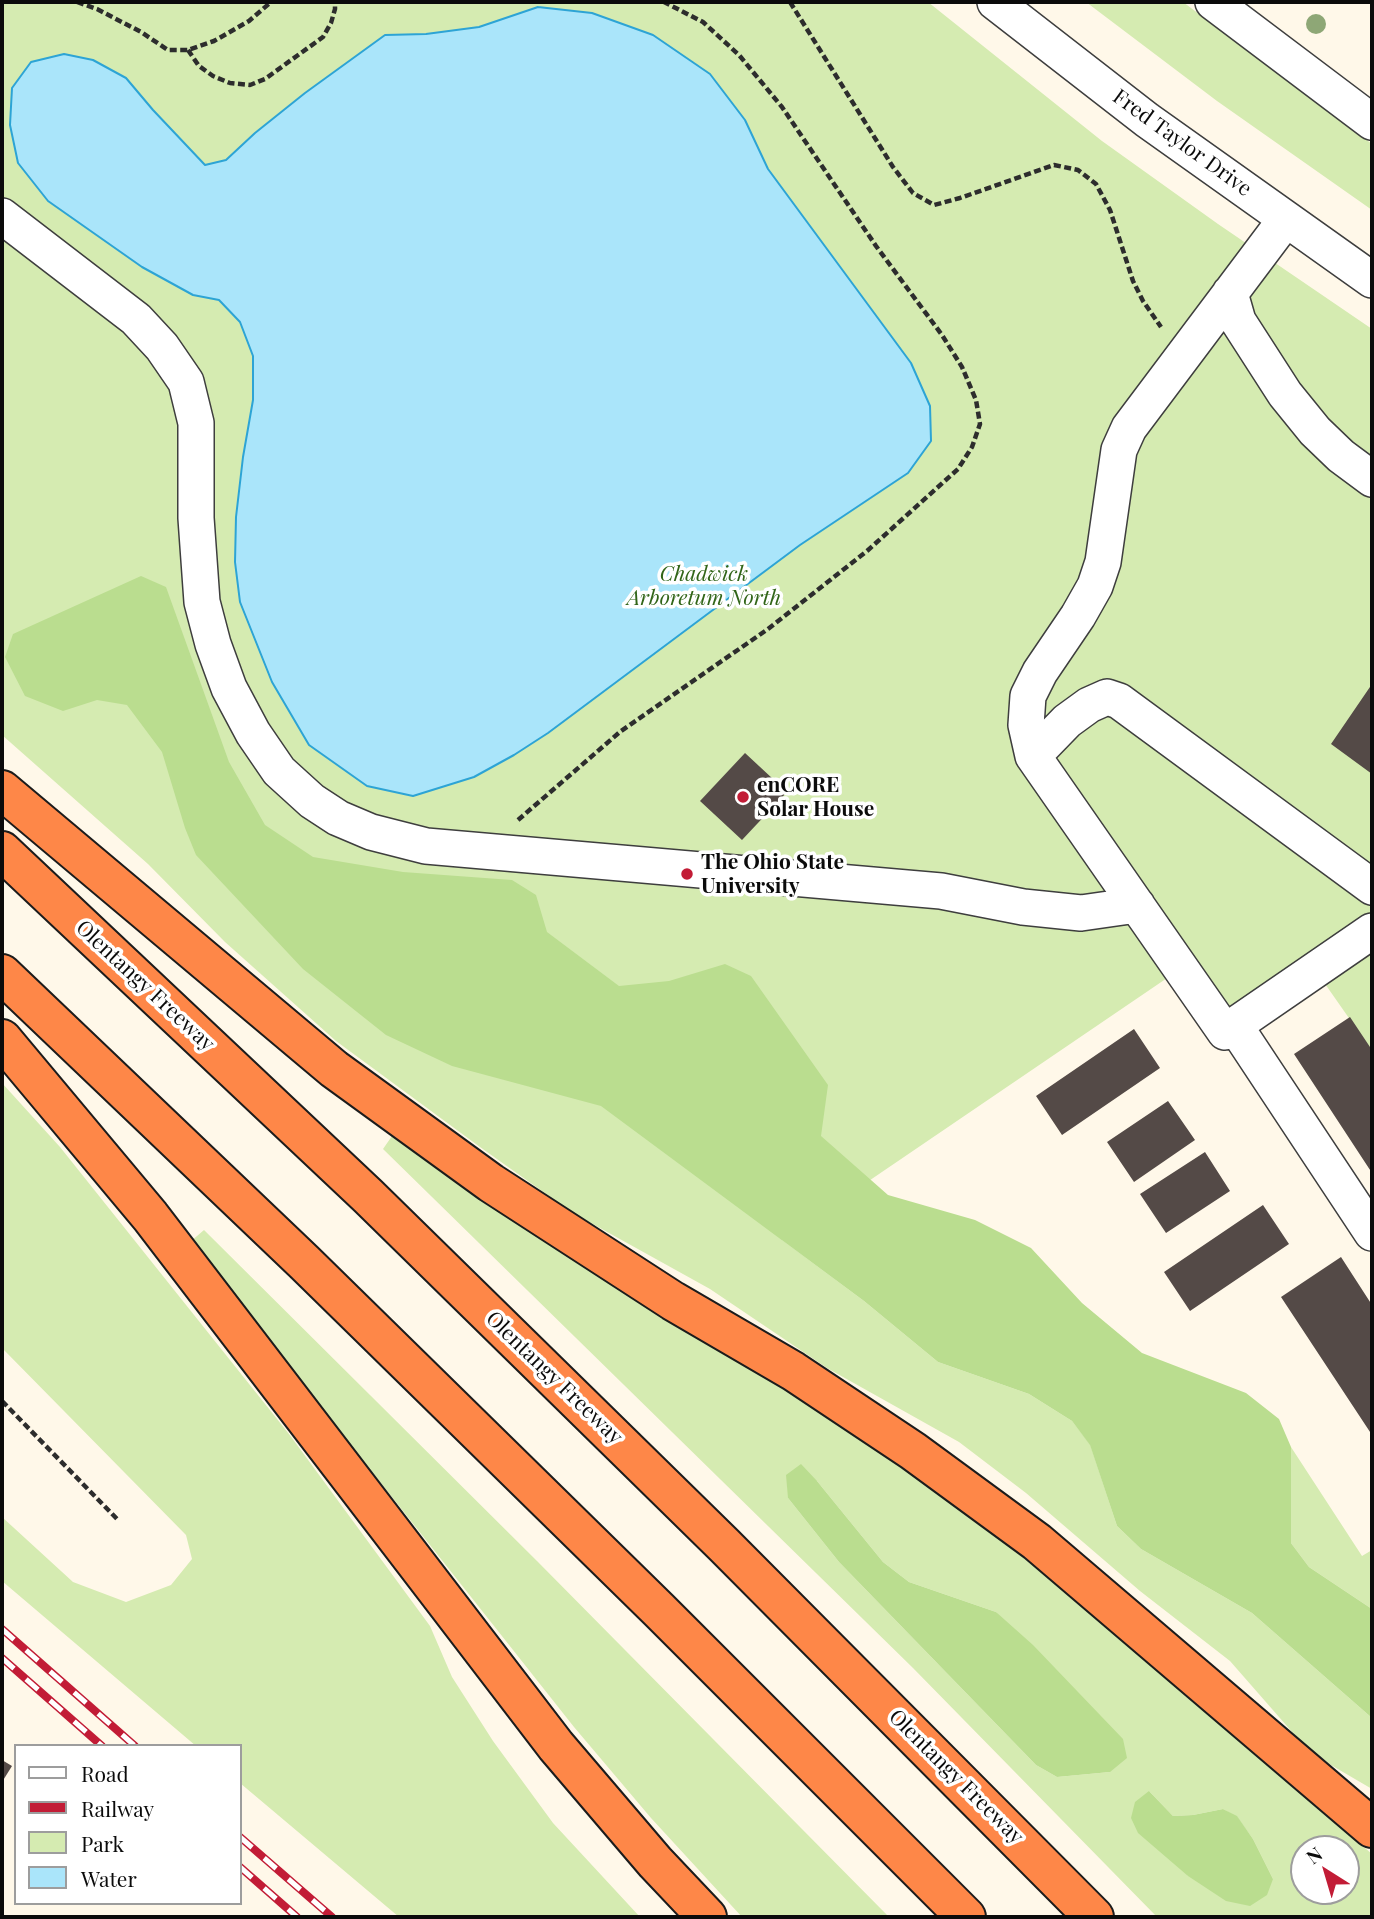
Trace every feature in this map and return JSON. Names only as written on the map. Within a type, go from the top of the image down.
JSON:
[{"type":"highway","points":[[2,790],[334,1069],[503,1191],[673,1301],[793,1371],[913,1451],[1037,1542],[1372,1828]]},
{"type":"highway","name":"Olentangy Freeway","points":[[2,851],[387,1215],[724,1545],[1094,1917]]},
{"type":"highway","points":[[2,974],[304,1262],[640,1591],[965,1917]]},
{"type":"highway","points":[[2,1039],[150,1216],[556,1746],[706,1917]]},
{"type":"highway","points":[[1302,1767],[1372,1805]]},
{"type":"street","name":"Fred Taylor Drive","points":[[995,2],[1147,120],[1372,279]]},
{"type":"street","points":[[1213,2],[1372,122]]},
{"type":"street","points":[[2,216],[136,319],[162,347],[186,382],[196,423],[196,518],[202,602],[213,643],[229,688],[253,733],[279,771],[312,801],[338,818],[371,832],[426,846],[941,891],[1023,907],[1081,913],[1137,905]]},
{"type":"street","points":[[1286,219],[1129,428],[1119,450],[1103,562],[1095,586],[1040,672],[1028,696],[1026,725],[1033,756],[1225,1032],[1372,931]]},
{"type":"street","points":[[1230,293],[1238,321],[1285,394],[1315,431],[1341,456],[1372,479]]},
{"type":"street","points":[[1033,756],[1067,721],[1089,705],[1107,697],[1119,701],[1372,887]]},
{"type":"street","points":[[1235,1026],[1372,1233]]},
{"type":"path","points":[[77,2],[97,9],[141,32],[168,50],[188,50],[214,41],[249,22],[271,2]]},
{"type":"path","points":[[188,50],[199,66],[214,76],[230,83],[250,85],[265,79],[323,37],[333,16],[334,2]]},
{"type":"path","points":[[484,851],[621,731],[768,629],[867,551],[958,468],[972,447],[980,424],[975,400],[962,367],[782,107],[739,55],[703,22],[664,2]]},
{"type":"path","points":[[790,2],[893,167],[913,193],[934,205],[1054,165],[1078,170],[1096,184],[1110,210],[1133,281],[1143,301],[1171,340],[1185,354]]},
{"type":"path","points":[[2,1401],[119,1521]]},
{"type":"green space","name":"Chadwick Arboretum North","points":[[2,2],[928,2],[1102,141],[1372,329],[1372,1051],[1323,981],[1225,1049],[1173,974],[782,1240],[864,1301],[938,1362],[1029,1394],[1072,1421],[1090,1444],[1117,1526],[1141,1549],[1252,1613],[1372,1718],[1372,1789],[1331,1765],[1300,1741],[1230,1661],[1140,1591],[1026,1493],[959,1442],[827,1368],[710,1289],[573,1213],[336,1041],[225,942],[148,864],[2,735]]},
{"type":"green space","points":[[1086,2],[1183,2],[1372,144],[1372,210],[1217,101]]},
{"type":"green space","points":[[141,576],[166,587],[229,762],[265,825],[313,857],[403,872],[512,880],[536,895],[547,932],[619,986],[669,981],[725,964],[751,976],[828,1085],[821,1136],[888,1195],[975,1220],[1031,1248],[1082,1303],[1142,1353],[1246,1393],[1279,1419],[1291,1447],[1291,1543],[1309,1567],[1372,1609],[1372,1718],[1252,1613],[1141,1549],[1117,1526],[1090,1445],[1072,1421],[1029,1394],[938,1362],[864,1301],[601,1106],[452,1066],[386,1035],[303,969],[196,855],[162,752],[127,705],[97,700],[63,711],[25,696],[5,657],[13,634]]},
{"type":"green space","points":[[2,1083],[60,1147],[289,1434],[430,1626],[452,1677],[493,1741],[553,1823],[640,1917],[399,1917],[242,1785],[242,1744],[194,1744],[2,1581],[2,1517],[73,1582],[126,1602],[171,1585],[192,1559],[186,1535],[2,1348]]},
{"type":"green space","points":[[392,1136],[454,1181],[569,1256],[786,1386],[905,1464],[1034,1564],[1350,1835],[1290,1835],[1290,1905],[1360,1905],[1360,1844],[1372,1854],[1372,1917],[1157,1917],[913,1668],[383,1149]],"holes":[[[817,1481],[883,1562],[909,1582],[996,1612],[1110,1772],[1057,1777],[1036,1765],[839,1562],[788,1498]],[[1149,1791],[1173,1816],[1223,1809],[1237,1817],[1253,1839],[1273,1879],[1188,1876]]]},
{"type":"green space","points":[[204,1230],[889,1917],[742,1917],[651,1818],[574,1727],[190,1242]]},
{"type":"green space","points":[[1291,1447],[1362,1556],[1372,1550],[1372,1609],[1309,1567],[1291,1543]]},
{"type":"green space","points":[[801,1464],[883,1562],[909,1582],[996,1612],[1033,1645],[1123,1739],[1127,1758],[1110,1772],[1057,1777],[1036,1765],[839,1562],[788,1498],[786,1475]]},
{"type":"green space","points":[[1149,1791],[1173,1816],[1223,1809],[1237,1816],[1253,1839],[1273,1879],[1267,1895],[1250,1906],[1226,1901],[1188,1876],[1138,1833],[1131,1818],[1135,1802]]},
{"type":"water","points":[[538,7],[592,13],[653,35],[710,74],[745,120],[768,169],[911,363],[930,406],[931,441],[908,473],[800,545],[548,733],[474,777],[413,796],[367,786],[309,745],[272,682],[240,602],[235,562],[236,517],[253,400],[253,356],[240,322],[219,300],[193,295],[142,267],[48,201],[18,163],[10,125],[12,88],[31,62],[64,54],[93,60],[126,78],[205,165],[226,160],[305,93],[385,35],[426,34],[479,27]]},
{"type":"building","points":[[1372,684],[1372,774],[1331,744]]},
{"type":"building","name":"enCORE Solar House","points":[[745,753],[787,792],[742,840],[700,801]]},
{"type":"building","points":[[1350,1017],[1372,1050],[1372,1173],[1294,1054]]},
{"type":"building","points":[[1134,1029],[1160,1068],[1062,1135],[1036,1096]]},
{"type":"building","points":[[1168,1101],[1195,1140],[1134,1182],[1107,1142]]},
{"type":"building","points":[[1205,1152],[1230,1191],[1166,1233],[1140,1194]]},
{"type":"building","points":[[1263,1205],[1289,1244],[1190,1311],[1164,1272]]},
{"type":"building","points":[[1341,1257],[1372,1305],[1372,1435],[1281,1297]]},
{"type":"building","points":[[2,1760],[12,1766],[2,1782]]},
{"type":"railway","points":[[2,1629],[133,1744]]},
{"type":"railway","points":[[2,1658],[100,1744]]},
{"type":"railway","points":[[242,1839],[332,1917]]},
{"type":"railway","points":[[242,1869],[297,1917]]},
{"type":"place","name":"enCORE Solar House","points":[[743,797]]},
{"type":"place","name":"The Ohio State University","points":[[687,874]]}]
